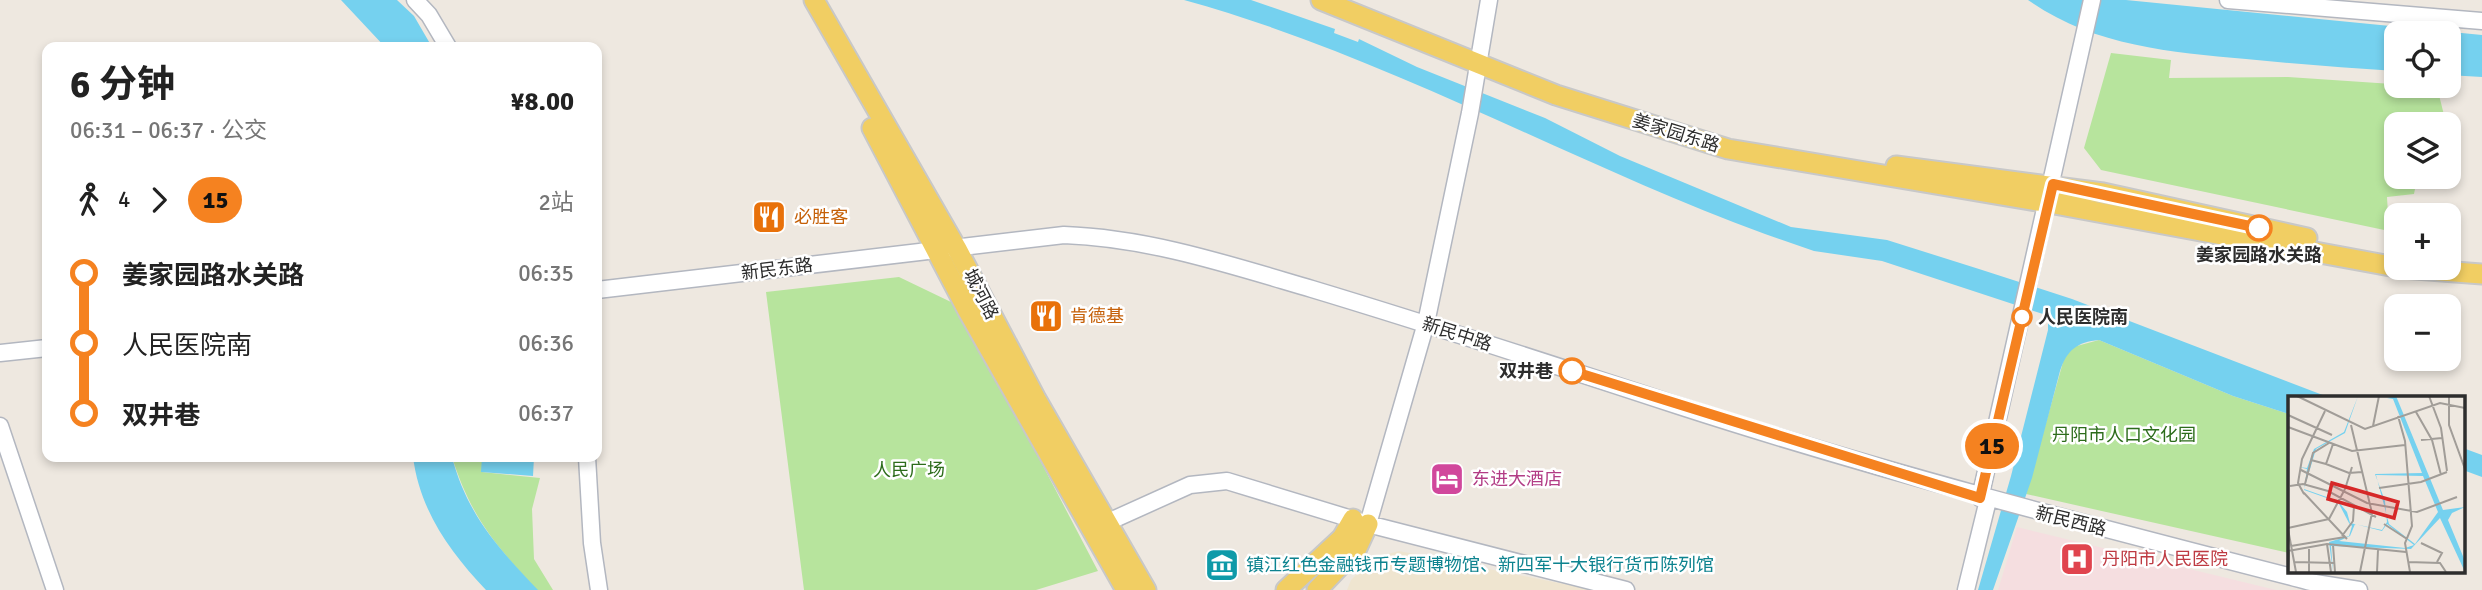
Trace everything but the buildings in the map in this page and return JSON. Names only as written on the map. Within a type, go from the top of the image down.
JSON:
[{"type":"main road","name":"城河路","points":[[799,0],[1126,590]]},
{"type":"main road","name":"城河路","points":[[814,0],[957,249],[1036,399],[1146,590]]},
{"type":"main road","name":"姜家园东路","points":[[1321,0],[1478,66],[1556,95],[1728,149],[2051,193]]},
{"type":"main road","name":"姜家园东路","points":[[1356,0],[1478,66]]},
{"type":"main road","points":[[2051,193],[2384,252]]},
{"type":"main road","points":[[2051,193],[2384,264]]},
{"type":"main road","points":[[2461,263],[2482,264]]},
{"type":"main road","points":[[2461,272],[2482,274]]},
{"type":"main road","points":[[1286,590],[1361,522]]},
{"type":"main road","points":[[1317,590],[1357,548],[1361,522]]},
{"type":"street","points":[[415,0],[429,15],[445,42]]},
{"type":"street","points":[[1361,522],[1426,323],[1470,113],[1489,0]]},
{"type":"street","points":[[1966,590],[1987,499],[2021,320],[2092,0]]},
{"type":"street","points":[[2228,0],[2482,21]]},
{"type":"street","name":"新民中路","points":[[957,249],[1063,235],[1109,237],[1190,254],[1426,323],[1684,408],[1987,499]]},
{"type":"street","name":"新民东路","points":[[602,289],[936,249],[957,249]]},
{"type":"street","points":[[0,353],[42,349]]},
{"type":"street","points":[[0,426],[48,588]]},
{"type":"street","points":[[587,462],[592,543],[599,590]]},
{"type":"street","points":[[1108,523],[1190,485],[1227,481],[1361,522],[1603,587],[1626,590]]},
{"type":"street","name":"新民西路","points":[[1987,499],[2288,570]]},
{"type":"street","name":"新民西路","points":[[2295,572],[2359,590]]},
{"type":"shaded area","name":"丹阳市人民医院","points":[[2017,527],[2276,590],[1998,590]]},
{"type":"shaded area","points":[[1399,551],[1594,590],[1347,590],[1351,580],[1373,558]]},
{"type":"green space","points":[[2111,53],[2171,60],[2169,78],[2288,77],[2384,83],[2384,98],[2440,98],[2443,112],[2384,112],[2384,189],[2415,189],[2414,194],[2387,197],[2387,203],[2384,203],[2384,230],[2101,170],[2084,148]]},
{"type":"green space","name":"人民广场","points":[[899,277],[951,302],[973,332],[1098,571],[1036,590],[804,590],[766,292]]},
{"type":"green space","name":"丹阳市人口文化园","points":[[2099,340],[2233,396],[2288,414],[2288,553],[2026,494],[2065,355],[2073,347]]},
{"type":"green space","points":[[454,462],[482,462],[482,472],[540,478],[532,509],[534,559],[553,590],[537,590],[509,559],[476,514]]},
{"type":"water","points":[[341,0],[397,0],[414,16],[429,42],[380,42]]},
{"type":"water","points":[[1184,0],[1251,0],[1335,29],[1334,33],[1358,42],[1359,39],[1417,67],[1545,118],[1620,156],[1791,227],[1887,240],[1979,269],[2072,299],[2325,396],[2288,396],[2288,414],[2233,396],[2099,340],[2079,345],[2070,352],[2060,371],[2032,478],[1993,590],[1978,590],[2011,476],[2048,330],[2048,321],[2043,314],[1882,261],[1814,251],[1765,234],[1692,206],[1405,80],[1259,23]]},
{"type":"water","points":[[2028,0],[2126,0],[2384,25],[2384,70],[2160,49],[2105,37],[2053,15]]},
{"type":"water","points":[[2461,33],[2482,35],[2482,77],[2461,76]]},
{"type":"water","points":[[2464,448],[2482,455],[2482,477],[2464,470]]},
{"type":"water","points":[[414,462],[454,462],[475,513],[510,560],[538,590],[486,590],[460,561],[439,530],[422,495]]},
{"type":"water","points":[[482,462],[534,462],[533,476],[481,472]]},
{"type":"bus line","name":"15","points":[[1572,371],[1980,498],[2053,184],[2259,228]]},
{"type":"place","name":"必胜客","points":[[769,217]]},
{"type":"place","name":"姜家园路水关路","points":[[2259,228]]},
{"type":"place","name":"肯德基","points":[[1046,316]]},
{"type":"place","name":"人民医院南","points":[[2022,317]]},
{"type":"place","name":"双井巷","points":[[1572,371]]},
{"type":"place","name":"东进大酒店","points":[[1447,479]]},
{"type":"place","name":"丹阳市人民医院","points":[[2077,559]]},
{"type":"place","name":"镇江红色金融钱币专题博物馆、新四军十大银行货币陈列馆","points":[[1222,565]]}]
